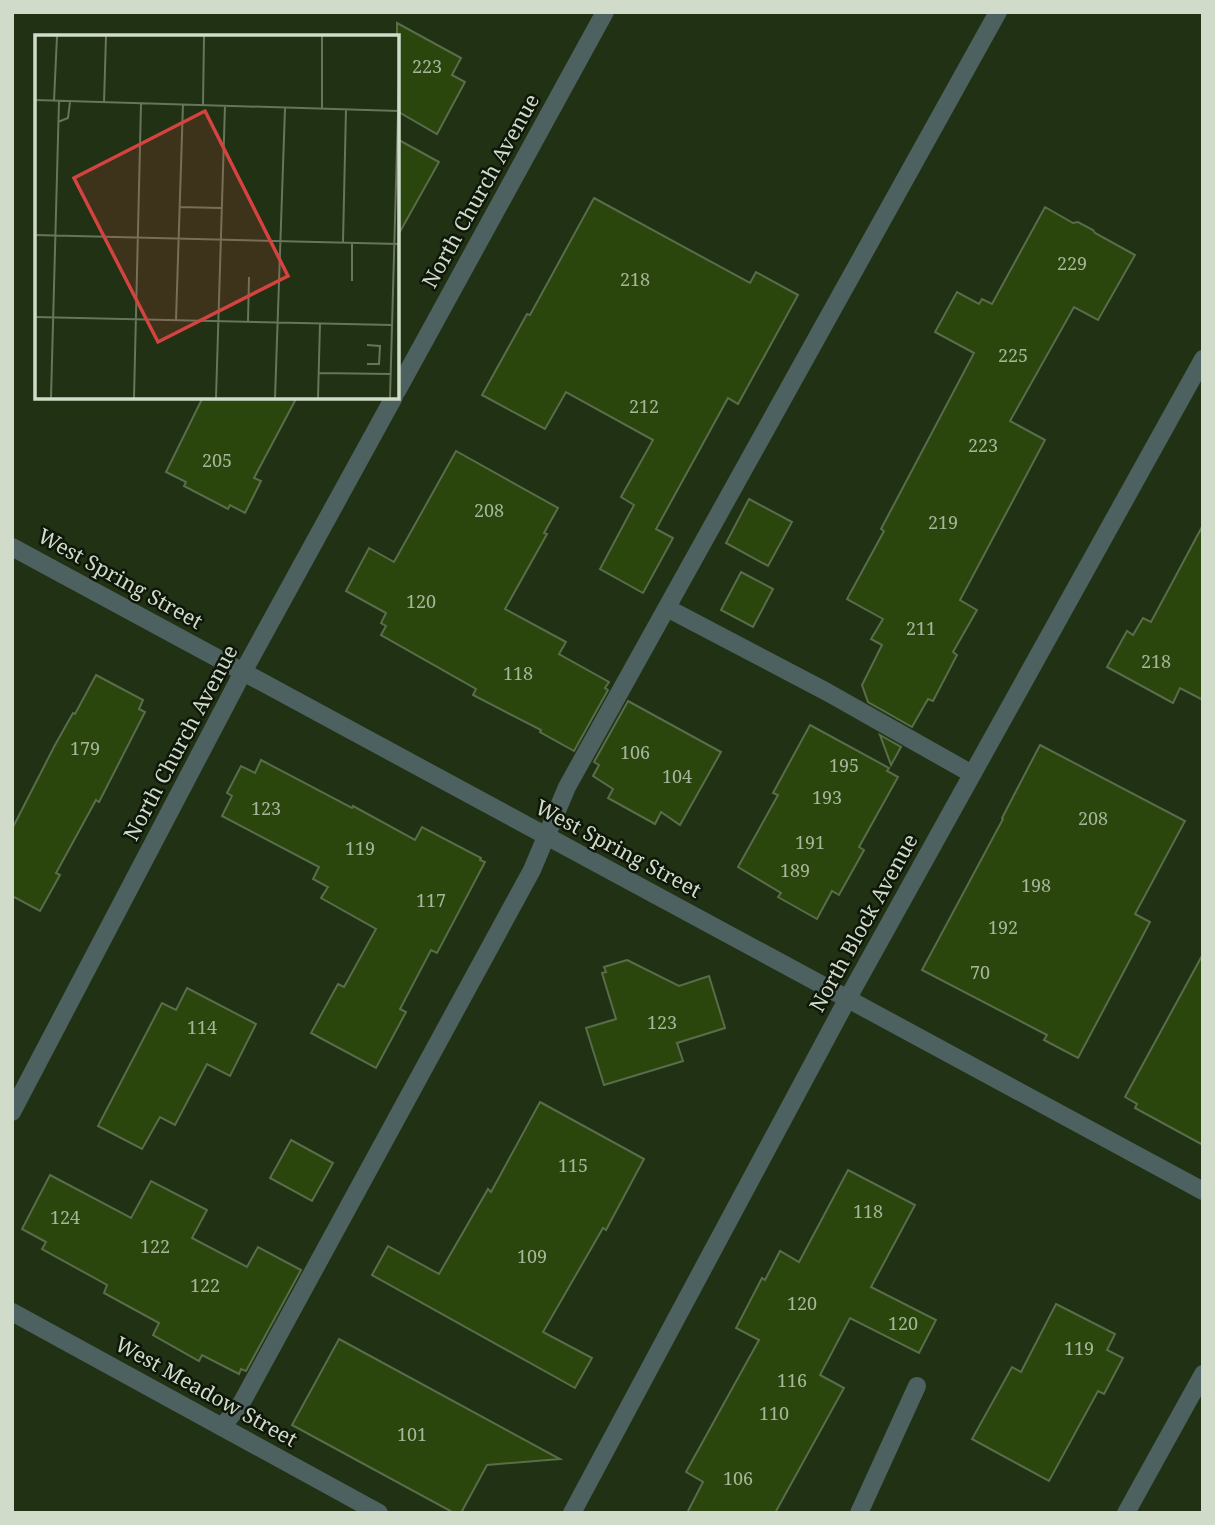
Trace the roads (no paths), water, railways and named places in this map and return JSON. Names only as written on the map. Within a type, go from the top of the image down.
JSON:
[{"type":"street","name":"North Church Avenue","points":[[399,387],[605,12]]},
{"type":"street","points":[[222,1427],[242,1402],[532,870],[567,787],[998,12]]},
{"type":"street","name":"North Block Avenue","points":[[572,1513],[848,998],[1203,359]]},
{"type":"street","name":"North Church Avenue","points":[[12,1112],[243,672],[393,399]]},
{"type":"street","name":"West Spring Street","points":[[12,547],[1203,1191]]},
{"type":"street","points":[[667,608],[827,692],[972,774]]},
{"type":"street","name":"West Meadow Street","points":[[12,1312],[379,1513]]},
{"type":"street","points":[[1126,1513],[1203,1374]]},
{"type":"street","points":[[859,1513],[918,1386]]}]
